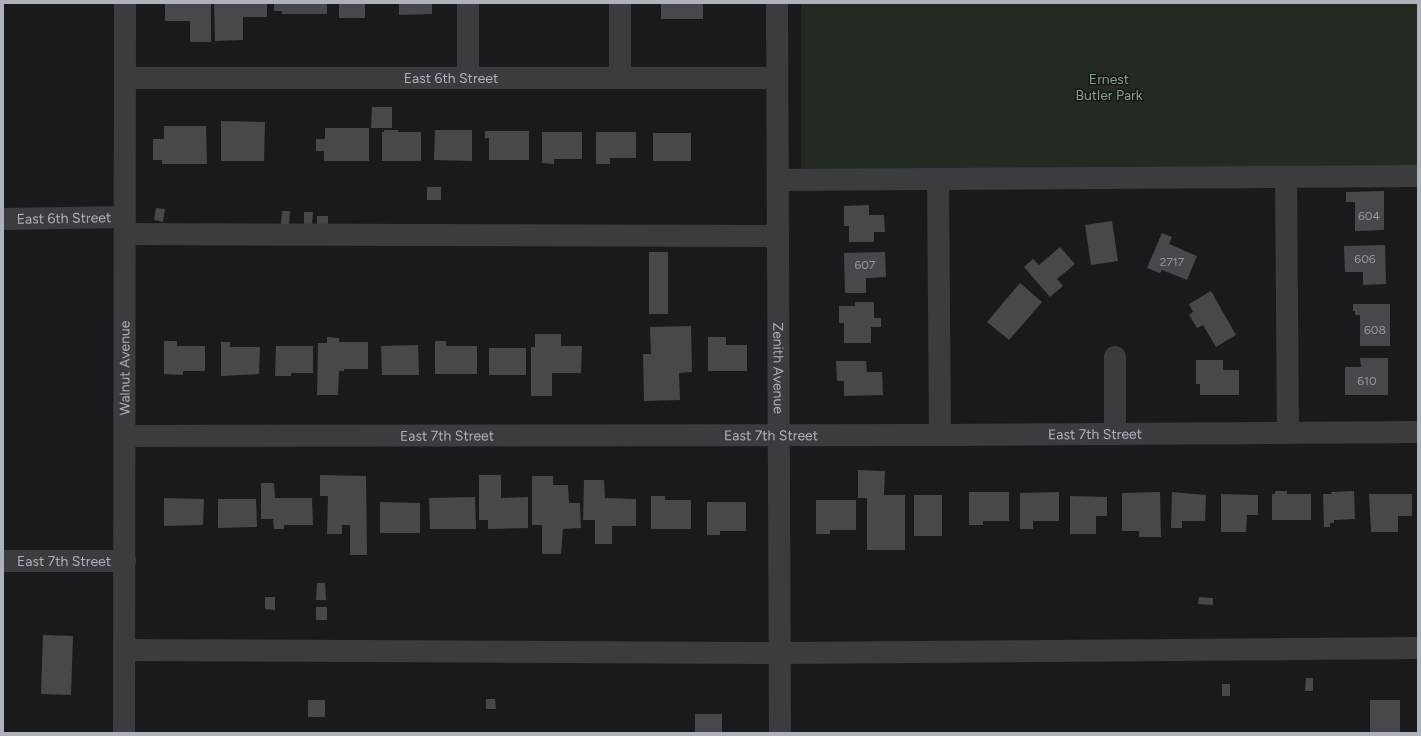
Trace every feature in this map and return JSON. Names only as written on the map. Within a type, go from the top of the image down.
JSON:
[{"type":"street","name":"Walnut Avenue","points":[[124,733],[125,3]]},
{"type":"street","points":[[468,3],[468,78]]},
{"type":"street","points":[[620,3],[620,78]]},
{"type":"street","name":"Zenith Avenue","points":[[778,3],[777,78],[780,435],[780,733]]},
{"type":"street","name":"East 6th Street","points":[[125,78],[777,78]]},
{"type":"street","points":[[778,180],[1418,176]]},
{"type":"street","points":[[1286,177],[1288,433]]},
{"type":"street","points":[[938,179],[940,435]]},
{"type":"street","name":"East 6th Street","points":[[3,219],[125,226],[778,236]]},
{"type":"street","points":[[1115,357],[1115,434]]},
{"type":"street","name":"East 7th Street","points":[[125,436],[940,435],[1418,432]]},
{"type":"street","name":"East 7th Street","points":[[3,561],[125,561]]},
{"type":"street","points":[[124,650],[780,653],[1418,648]]},
{"type":"green space","name":"Ernest Butler Park","points":[[801,3],[1418,3],[1418,170],[801,170]]},
{"type":"building","points":[[165,3],[211,3],[211,42],[190,42],[190,21],[165,21]]},
{"type":"building","points":[[214,3],[267,3],[267,17],[243,17],[243,40],[215,41]]},
{"type":"building","points":[[274,3],[327,3],[327,14],[282,14],[282,11],[274,11]]},
{"type":"building","points":[[339,3],[365,3],[365,18],[339,18]]},
{"type":"building","points":[[399,3],[432,3],[432,14],[399,15]]},
{"type":"building","points":[[661,3],[703,3],[703,19],[661,19]]},
{"type":"building","points":[[372,107],[392,107],[392,128],[371,128]]},
{"type":"building","points":[[221,121],[265,122],[264,161],[221,161]]},
{"type":"building","points":[[164,126],[206,126],[207,164],[162,164],[162,160],[153,160],[153,139],[164,139]]},
{"type":"building","points":[[325,128],[369,128],[369,161],[324,161],[324,151],[316,151],[316,139],[325,139]]},
{"type":"building","points":[[384,130],[398,130],[398,132],[421,132],[421,161],[382,161],[382,132],[384,132]]},
{"type":"building","points":[[435,130],[472,130],[472,161],[434,160]]},
{"type":"building","points":[[485,131],[529,131],[529,160],[489,160],[489,138],[485,138]]},
{"type":"building","points":[[542,132],[582,132],[582,159],[554,159],[554,164],[542,163]]},
{"type":"building","points":[[596,132],[636,132],[636,158],[610,158],[610,164],[596,164]]},
{"type":"building","points":[[653,133],[691,133],[691,161],[653,161]]},
{"type":"building","points":[[427,187],[441,187],[441,200],[427,200]]},
{"type":"building","points":[[1384,191],[1384,230],[1355,231],[1355,202],[1346,202],[1346,192]]},
{"type":"building","points":[[869,205],[869,215],[884,215],[885,232],[874,232],[874,242],[849,242],[849,226],[844,226],[844,206]]},
{"type":"building","points":[[156,208],[165,209],[163,222],[154,220]]},
{"type":"building","points":[[282,211],[290,211],[289,225],[281,224]]},
{"type":"building","points":[[304,212],[313,212],[312,225],[304,225]]},
{"type":"building","points":[[317,216],[328,216],[328,227],[317,227]]},
{"type":"building","points":[[1112,221],[1118,261],[1091,265],[1085,225]]},
{"type":"building","points":[[1162,233],[1172,237],[1169,244],[1197,256],[1187,280],[1162,270],[1160,273],[1147,268]]},
{"type":"building","points":[[1385,245],[1386,284],[1363,285],[1363,272],[1345,272],[1344,246]]},
{"type":"building","points":[[1060,247],[1075,264],[1057,279],[1063,286],[1050,297],[1024,267],[1033,259],[1039,265]]},
{"type":"building","points":[[649,252],[668,252],[668,314],[649,314]]},
{"type":"building","points":[[885,252],[886,277],[866,278],[866,293],[845,293],[844,253]]},
{"type":"building","points":[[1020,283],[1042,302],[1009,340],[987,322]]},
{"type":"building","points":[[1211,291],[1236,335],[1216,347],[1203,325],[1197,328],[1189,315],[1193,312],[1189,304]]},
{"type":"building","points":[[855,302],[874,302],[874,318],[881,318],[881,327],[871,327],[871,343],[844,343],[844,323],[839,323],[839,306],[855,306]]},
{"type":"building","points":[[1353,304],[1390,304],[1390,346],[1360,346],[1360,315],[1355,315],[1355,311],[1353,311]]},
{"type":"building","points":[[691,326],[692,372],[679,373],[680,400],[644,401],[643,354],[651,354],[650,327]]},
{"type":"building","points":[[535,334],[561,334],[561,346],[582,346],[581,373],[552,373],[552,396],[531,396],[531,347],[535,347]]},
{"type":"building","points":[[327,337],[339,338],[339,342],[368,342],[368,369],[344,369],[344,371],[339,371],[338,395],[317,395],[318,343],[327,343]]},
{"type":"building","points":[[708,337],[726,337],[726,345],[747,345],[747,371],[708,371]]},
{"type":"building","points":[[164,341],[177,341],[177,346],[205,346],[205,371],[183,371],[183,375],[164,374]]},
{"type":"building","points":[[435,341],[446,341],[446,346],[477,346],[477,374],[435,374]]},
{"type":"building","points":[[221,342],[230,342],[230,347],[260,347],[259,374],[221,376]]},
{"type":"building","points":[[418,345],[419,375],[382,375],[381,346]]},
{"type":"building","points":[[276,346],[313,346],[313,373],[291,373],[291,376],[275,376]]},
{"type":"building","points":[[489,348],[526,348],[526,375],[489,375]]},
{"type":"building","points":[[1360,358],[1388,358],[1388,395],[1345,395],[1345,367],[1361,367]]},
{"type":"building","points":[[1196,360],[1223,360],[1223,370],[1239,370],[1239,395],[1200,395],[1200,384],[1196,384]]},
{"type":"building","points":[[836,361],[866,361],[867,372],[882,372],[883,395],[844,396],[844,381],[837,381]]},
{"type":"building","points":[[858,470],[885,471],[884,495],[905,495],[905,550],[867,550],[867,498],[858,498]]},
{"type":"building","points":[[320,475],[366,476],[367,555],[350,555],[350,525],[342,525],[342,534],[327,534],[328,496],[320,496]]},
{"type":"building","points":[[479,475],[501,475],[501,498],[528,497],[528,528],[488,529],[488,520],[479,520]]},
{"type":"building","points":[[532,476],[553,476],[553,485],[568,485],[569,503],[580,503],[581,528],[563,529],[561,554],[542,554],[542,525],[532,525]]},
{"type":"building","points":[[584,480],[604,480],[605,498],[636,499],[636,526],[612,526],[612,544],[595,544],[595,520],[583,520]]},
{"type":"building","points":[[261,483],[274,483],[275,498],[312,498],[313,525],[284,525],[284,529],[274,529],[273,519],[261,519]]},
{"type":"building","points":[[1275,491],[1287,491],[1287,494],[1311,494],[1311,520],[1272,520],[1272,494],[1275,494]]},
{"type":"building","points":[[1354,491],[1355,519],[1334,520],[1334,523],[1330,523],[1330,527],[1324,527],[1323,494],[1332,494],[1331,492]]},
{"type":"building","points":[[969,492],[1009,492],[1009,521],[983,521],[983,525],[969,525]]},
{"type":"building","points":[[1059,492],[1059,521],[1033,521],[1033,529],[1020,529],[1020,493]]},
{"type":"building","points":[[1160,492],[1161,537],[1139,537],[1139,531],[1122,531],[1122,493]]},
{"type":"building","points":[[1172,492],[1206,495],[1205,521],[1182,521],[1182,528],[1171,528]]},
{"type":"building","points":[[1221,494],[1258,495],[1258,515],[1247,515],[1246,532],[1221,532]]},
{"type":"building","points":[[1369,494],[1412,494],[1412,516],[1398,516],[1398,532],[1371,532]]},
{"type":"building","points":[[914,495],[942,495],[942,536],[914,536]]},
{"type":"building","points":[[651,496],[665,496],[665,500],[691,500],[691,529],[651,529]]},
{"type":"building","points":[[1070,496],[1107,497],[1107,516],[1096,516],[1096,534],[1070,534]]},
{"type":"building","points":[[475,497],[476,529],[430,529],[429,498]]},
{"type":"building","points":[[164,498],[204,499],[203,525],[164,526]]},
{"type":"building","points":[[218,499],[256,499],[257,527],[218,528]]},
{"type":"building","points":[[816,500],[856,500],[856,530],[830,530],[830,534],[816,534]]},
{"type":"building","points":[[380,502],[420,503],[420,533],[380,533]]},
{"type":"building","points":[[707,502],[746,502],[746,531],[720,531],[720,535],[707,535]]},
{"type":"building","points":[[317,583],[325,583],[326,600],[316,600]]},
{"type":"building","points":[[265,597],[275,597],[275,610],[265,609]]},
{"type":"building","points":[[1199,597],[1213,598],[1213,605],[1198,604]]},
{"type":"building","points":[[316,607],[327,607],[327,620],[316,620]]},
{"type":"building","points":[[43,635],[73,636],[71,695],[41,694]]},
{"type":"building","points":[[1306,678],[1313,678],[1313,691],[1305,691]]},
{"type":"building","points":[[1222,684],[1230,684],[1230,696],[1222,696]]},
{"type":"building","points":[[486,699],[495,699],[496,709],[486,709]]},
{"type":"building","points":[[308,700],[325,700],[325,717],[308,717]]},
{"type":"building","points":[[1370,700],[1400,700],[1400,733],[1370,733]]},
{"type":"building","points":[[695,714],[722,714],[722,733],[695,733]]}]
